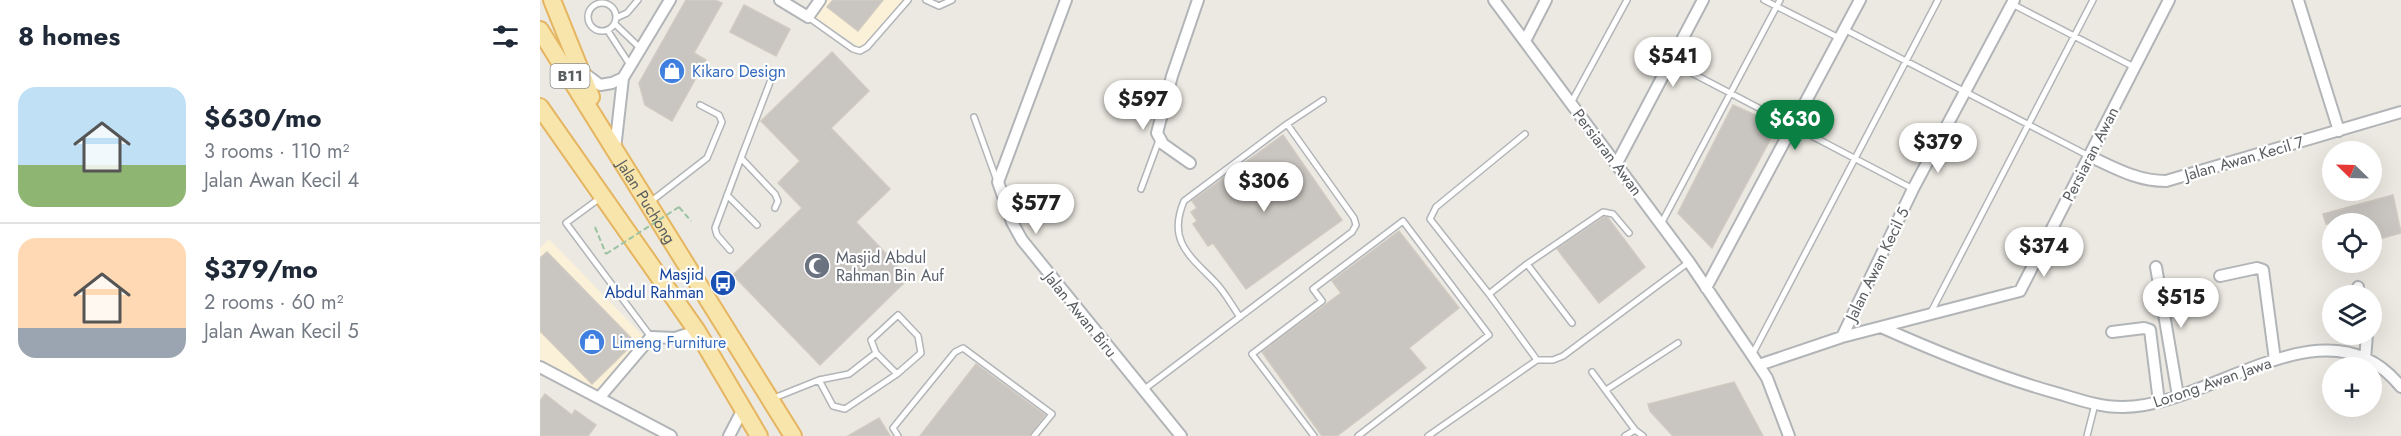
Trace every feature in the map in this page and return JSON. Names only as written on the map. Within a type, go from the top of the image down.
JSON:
[{"type":"main road","points":[[552,0],[582,72],[599,122]]},
{"type":"main road","name":"Jalan Puchong","points":[[540,30],[793,436]]},
{"type":"main road","name":"Jalan Puchong","points":[[540,107],[601,197],[697,330],[759,436]]},
{"type":"street","points":[[615,149],[623,78],[670,0]]},
{"type":"street","points":[[780,0],[808,17],[820,0]]},
{"type":"street","points":[[998,182],[1066,0]]},
{"type":"street","points":[[1190,163],[1159,139],[1158,126],[1198,0]]},
{"type":"street","name":"Persiaran Awan","points":[[1494,0],[1689,262],[1759,365],[1767,378],[1789,436]]},
{"type":"street","points":[[1525,41],[1546,0]]},
{"type":"street","points":[[1617,163],[1703,0]]},
{"type":"street","points":[[1706,288],[1860,0]]},
{"type":"street","name":"Persiaran Awan","points":[[1759,365],[1842,338],[2020,291],[2169,0]]},
{"type":"street","points":[[2298,0],[2339,131]]},
{"type":"street","name":"Jalan Awan Kecil 5","points":[[1842,338],[1914,189],[2013,2]]},
{"type":"street","points":[[582,72],[600,85],[623,78]]},
{"type":"street","name":"Jalan Awan Kecil 7","points":[[2090,156],[2132,176],[2149,181],[2166,181],[2401,112]]},
{"type":"street","name":"Jalan Awan Biru","points":[[998,182],[1012,222],[1022,240],[1181,436]]},
{"type":"street","points":[[2156,267],[2178,396]]},
{"type":"street","points":[[2220,276],[2257,268],[2263,270],[2276,360]]},
{"type":"street","name":"Lorong Awan Jawa","points":[[1881,327],[2006,378],[2095,404],[2122,407],[2159,402],[2296,354],[2336,350],[2356,357]]},
{"type":"street","points":[[2112,332],[2144,328],[2150,330],[2159,402]]},
{"type":"street","points":[[599,398],[651,337],[675,338],[697,330]]},
{"type":"street","points":[[540,367],[671,436]]},
{"type":"street","name":"Lorong Awan Jawa","points":[[2382,369],[2401,387]]},
{"type":"street","points":[[729,436],[743,409]]},
{"type":"lane","points":[[585,0],[591,7]]},
{"type":"lane","points":[[591,7],[587,17],[589,23],[601,32],[608,31],[616,21],[627,14],[638,0]]},
{"type":"lane","points":[[808,17],[853,49],[861,51],[908,0]]},
{"type":"lane","points":[[926,0],[939,6],[952,0]]},
{"type":"lane","points":[[1571,103],[1627,0]]},
{"type":"lane","points":[[1764,0],[1906,61],[2090,156]]},
{"type":"lane","points":[[1661,224],[1780,0]]},
{"type":"lane","points":[[1752,355],[1938,0]]},
{"type":"lane","points":[[1929,315],[2093,0]]},
{"type":"lane","points":[[2013,2],[2134,67]]},
{"type":"lane","points":[[591,7],[605,3],[615,13],[616,21],[640,48]]},
{"type":"lane","points":[[608,31],[630,66]]},
{"type":"lane","points":[[1671,62],[1914,189]]},
{"type":"lane","points":[[730,250],[717,235],[715,228],[772,77]]},
{"type":"lane","points":[[1240,317],[1217,283],[1193,261],[1179,238],[1178,215],[1184,201],[1323,100]]},
{"type":"lane","points":[[648,204],[707,158],[722,122],[719,115],[700,105]]},
{"type":"lane","name":"Jalan Awan Biru","points":[[974,117],[998,182]]},
{"type":"lane","points":[[1143,391],[1352,232],[1356,225],[1354,218],[1287,124]]},
{"type":"lane","points":[[1526,134],[1436,207],[1430,219],[1538,360]]},
{"type":"lane","points":[[1141,189],[1159,139]]},
{"type":"lane","points":[[741,159],[775,194],[778,201],[775,208]]},
{"type":"lane","points":[[727,195],[757,225]]},
{"type":"lane","points":[[601,197],[566,223],[651,337]]},
{"type":"lane","points":[[1489,294],[1527,264],[1603,212],[1613,214],[1629,233]]},
{"type":"lane","points":[[1314,436],[1252,354],[1322,301],[1313,289],[1403,221],[1489,335],[1358,436]]},
{"type":"lane","points":[[1428,436],[1538,360],[1553,360],[1563,356],[1689,262]]},
{"type":"lane","points":[[1527,264],[1572,323]]},
{"type":"lane","points":[[819,380],[833,406],[845,409],[897,374],[921,353],[918,336],[898,315],[871,340],[876,353],[897,374]]},
{"type":"lane","points":[[1606,390],[1678,343]]},
{"type":"lane","points":[[898,436],[893,428],[955,352],[963,348],[1052,414],[1034,436]]},
{"type":"lane","points":[[771,399],[819,380],[849,374],[876,353]]},
{"type":"lane","points":[[1592,372],[1635,430],[1643,436]]},
{"type":"lane","points":[[2086,436],[2095,404]]},
{"type":"lane","points":[[1625,436],[1635,430]]},
{"type":"path","points":[[595,227],[606,254],[679,207],[691,221]]},
{"type":"shaded area","points":[[827,0],[904,0],[865,44],[859,47],[815,17]]},
{"type":"shaded area","points":[[549,239],[644,337],[598,391],[540,361],[540,248]]},
{"type":"building","name":"Kikaro Design","points":[[686,0],[715,0],[722,3],[694,53],[706,60],[672,121],[645,105],[639,83]]},
{"type":"building","points":[[833,0],[883,0],[858,31],[827,7]]},
{"type":"building","points":[[744,5],[790,29],[776,56],[730,32]]},
{"type":"building","points":[[832,52],[869,91],[831,128],[890,189],[856,222],[909,278],[820,365],[733,275],[802,208],[778,183],[800,161],[761,121]]},
{"type":"building","points":[[1733,105],[1778,125],[1712,248],[1678,213]]},
{"type":"building","points":[[1283,135],[1342,220],[1246,289],[1213,243],[1208,246],[1193,224],[1197,221],[1191,212],[1197,208],[1192,201]]},
{"type":"building","points":[[2393,195],[2401,233],[2382,238],[2382,213],[2327,213],[2371,201],[2382,201],[2382,198]]},
{"type":"building","points":[[1604,217],[1608,218],[1645,267],[1599,303],[1557,249]]},
{"type":"building","points":[[1399,231],[1459,308],[1409,348],[1426,368],[1337,436],[1322,436],[1262,352],[1341,293],[1332,281]]},
{"type":"building","points":[[547,252],[635,342],[592,384],[540,331],[540,258]]},
{"type":"building","points":[[976,364],[1045,415],[1029,436],[920,436]]},
{"type":"building","points":[[1734,382],[1763,436],[1673,436],[1650,411],[1648,404]]},
{"type":"building","points":[[545,394],[572,415],[575,410],[596,425],[588,436],[540,436],[540,401]]},
{"type":"building","points":[[879,418],[890,436],[848,436]]},
{"type":"place","name":"Kikaro Design","points":[[672,71]]},
{"type":"place","name":"Masjid Abdul Rahman Bin Auf","points":[[817,266]]},
{"type":"place","name":"Masjid Abdul Rahman","points":[[723,283]]},
{"type":"place","name":"Limeng Furniture","points":[[592,342]]}]
